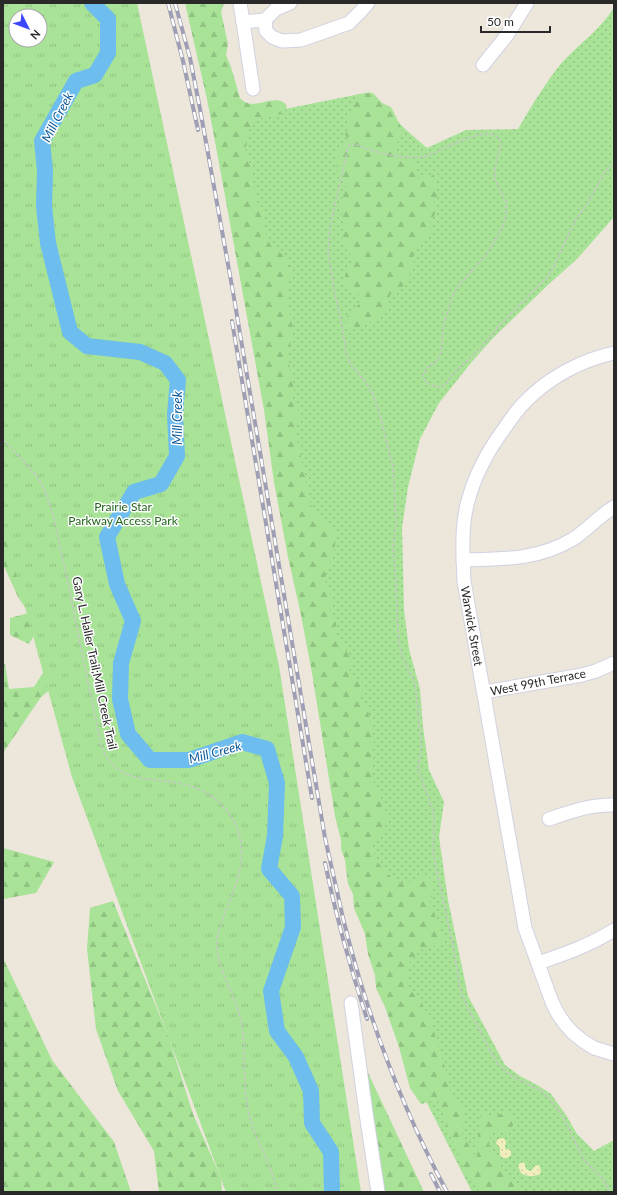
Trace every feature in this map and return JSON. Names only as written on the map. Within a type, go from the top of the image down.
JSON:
[{"type":"street","points":[[240,3],[252,89]]},
{"type":"street","points":[[243,22],[265,20],[276,9],[290,3]]},
{"type":"street","points":[[265,20],[266,31],[272,37],[282,41],[301,40],[349,23],[368,3]]},
{"type":"street","points":[[483,65],[507,35],[527,3]]},
{"type":"street","name":"Warwick Street","points":[[614,353],[592,359],[556,377],[524,402],[504,428],[491,446],[473,485],[464,522],[463,560],[464,581],[525,928],[552,1002],[565,1024],[573,1033],[594,1048],[614,1054]]},
{"type":"street","points":[[463,560],[508,559],[524,557],[556,548],[584,531],[614,507]]},
{"type":"street","name":"West 99th Terrace","points":[[484,692],[582,675],[614,663]]},
{"type":"street","points":[[548,819],[591,806],[614,805]]},
{"type":"street","points":[[538,963],[572,951],[614,930]]},
{"type":"street","points":[[351,1003],[378,1192]]},
{"type":"path","points":[[609,1192],[604,1180],[584,1160],[562,1115],[553,1104],[541,1091],[510,1075],[498,1064],[462,996],[454,951],[432,852],[434,816],[418,769],[421,736],[416,690],[414,682],[402,657],[399,641],[395,567],[392,547],[396,522],[393,466],[373,394],[365,381],[351,365],[346,352],[328,250],[330,227],[350,144],[387,154],[417,157],[435,153],[461,140],[481,135],[488,134],[498,137],[501,144],[495,168],[495,179],[506,202],[506,215],[500,232],[486,255],[457,288],[453,295],[444,324],[441,352],[436,362],[427,368],[423,375],[426,382],[433,386],[445,385],[455,372],[480,349],[500,325],[549,276],[576,219],[587,204],[604,173],[614,162]]},
{"type":"path","name":"Gary L. Haller Trail;Mill Creek Trail","points":[[3,439],[37,476],[45,491],[53,514],[89,691],[102,748],[107,759],[116,768],[129,776],[180,784],[200,789],[209,794],[225,807],[238,829],[241,840],[242,862],[235,888],[218,931],[217,946],[224,975],[236,1004],[243,1029],[245,1092],[250,1121],[270,1167],[278,1192]]},
{"type":"green space","name":"Prairie Star Parkway Access Park","points":[[3,3],[137,3],[279,666],[361,1192],[226,1192],[72,777],[3,527]]},
{"type":"green space","points":[[185,3],[224,3],[221,12],[228,44],[226,55],[240,98],[251,104],[277,100],[287,106],[284,113],[253,121],[249,130],[245,152],[251,169],[255,198],[265,216],[265,231],[268,240],[271,246],[283,255],[293,275],[287,283],[287,301],[293,328],[288,358],[294,391],[291,399],[299,411],[299,421],[295,431],[312,510],[334,528],[336,534],[335,546],[326,573],[325,581],[330,593],[330,609],[336,623],[335,631],[350,657],[351,664],[348,675],[351,678],[361,680],[364,686],[359,700],[368,710],[374,738],[372,779],[378,789],[381,802],[385,808],[387,819],[381,836],[375,838],[374,840],[373,853],[375,859],[390,876],[398,882],[407,883],[425,875],[434,883],[430,902],[444,940],[442,945],[438,947],[428,945],[422,949],[408,964],[407,987],[420,1000],[430,1019],[447,1074],[452,1098],[463,1110],[462,1134],[477,1159],[481,1111],[495,1117],[508,1110],[515,1122],[508,1133],[492,1129],[488,1150],[499,1162],[506,1177],[517,1183],[519,1192],[479,1192],[464,1169],[447,1126],[440,1102],[435,1100],[421,1104],[410,1088],[399,1047],[385,1007],[376,988],[375,975],[368,954],[365,934],[354,908],[353,894],[348,884],[345,860],[341,849],[341,840],[335,816],[312,673],[274,482],[264,410],[217,152],[207,99]]},
{"type":"green space","points":[[614,7],[614,217],[577,259],[494,337],[439,403],[420,439],[408,487],[402,528],[404,610],[409,649],[420,689],[423,727],[429,770],[444,802],[439,837],[448,900],[468,996],[505,1065],[520,1076],[551,1094],[577,1134],[594,1151],[614,1140],[614,1192],[472,1192],[422,1093],[225,121],[370,92],[405,129],[427,148],[466,130],[518,129],[543,88],[560,65],[596,30]]},
{"type":"green space","points":[[373,93],[382,103],[391,107],[403,131],[397,143],[397,157],[412,160],[417,171],[418,182],[425,177],[434,175],[438,195],[434,202],[437,211],[430,222],[431,236],[421,240],[413,257],[414,265],[406,284],[390,295],[388,308],[369,323],[357,330],[348,328],[345,319],[359,304],[360,295],[349,291],[343,283],[348,267],[354,270],[351,255],[341,242],[344,222],[340,206],[346,186],[337,168],[337,153],[339,145],[349,142],[345,134],[348,126],[348,119],[354,104],[362,94]]},
{"type":"green space","points":[[3,456],[13,467],[31,471],[37,494],[53,538],[69,639],[69,674],[41,697],[3,753],[3,664],[5,664],[9,689],[34,687],[60,646],[41,623],[29,644],[10,635],[10,618],[29,613],[18,597],[3,564],[3,514],[10,512],[7,478],[3,474]]},
{"type":"green space","points":[[3,848],[54,862],[36,893],[3,899]]},
{"type":"green space","points":[[113,901],[169,1038],[193,1114],[221,1178],[222,1192],[159,1192],[154,1151],[118,1091],[96,1029],[87,949],[90,908]]},
{"type":"green space","points":[[3,958],[52,1060],[114,1142],[131,1192],[3,1192]]},
{"type":"green space","points":[[355,1045],[424,1192],[384,1192]]},
{"type":"sand","points":[[503,1138],[506,1142],[506,1150],[509,1149],[511,1151],[511,1155],[507,1158],[503,1158],[500,1155],[500,1148],[496,1143],[498,1139]]},
{"type":"sand","points":[[523,1162],[526,1169],[530,1171],[535,1166],[539,1165],[541,1171],[540,1174],[530,1176],[521,1173],[518,1166]]},
{"type":"waterway","name":"Mill Creek","points":[[92,3],[108,19],[108,53],[95,75],[76,81],[42,141],[45,171],[44,206],[48,243],[70,332],[87,346],[140,352],[165,363],[178,380],[175,414],[177,456],[161,484],[134,492],[107,537],[117,584],[133,621],[121,663],[120,699],[128,734],[150,760],[189,760],[242,742],[267,749],[277,783],[275,836],[269,869],[292,896],[293,927],[271,991],[277,1031],[296,1057],[311,1091],[312,1123],[331,1152],[332,1192]]},
{"type":"railway","points":[[168,3],[183,61],[198,130]]},
{"type":"railway","points":[[175,3],[190,58],[200,109],[233,292],[325,838],[343,918],[362,988],[386,1058],[430,1159],[447,1192]]},
{"type":"railway","points":[[232,321],[312,798]]},
{"type":"railway","points":[[325,863],[344,941],[367,1019]]},
{"type":"railway","points":[[431,1174],[440,1192]]}]
